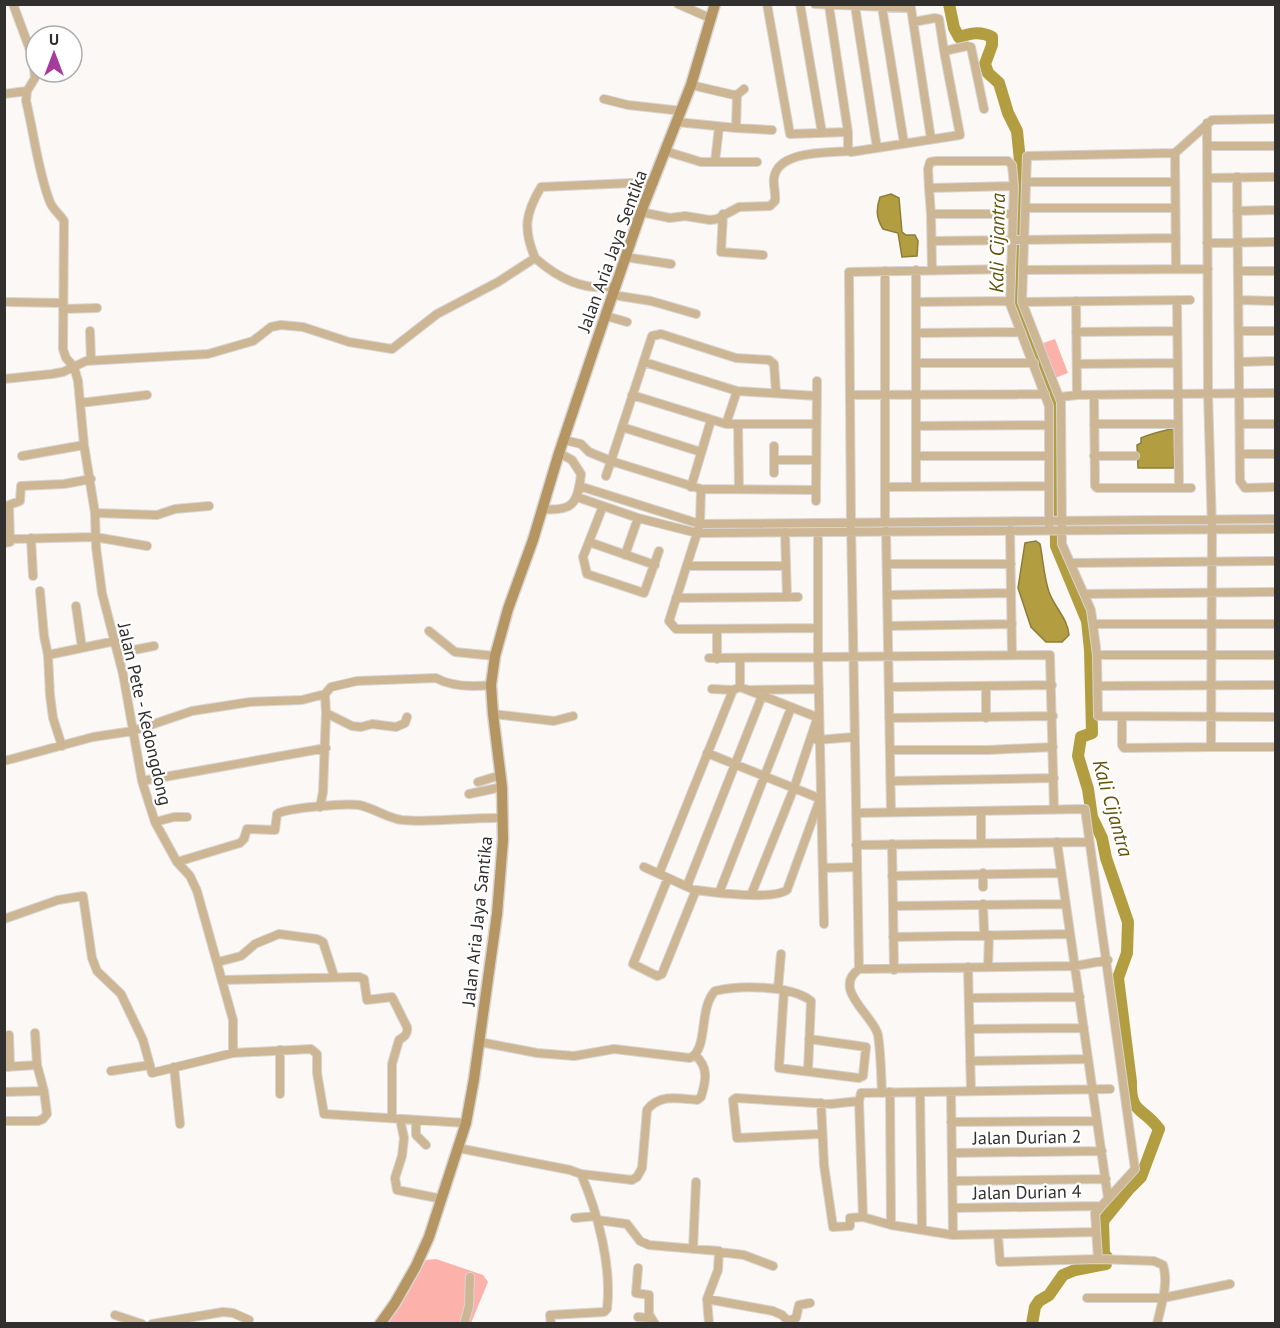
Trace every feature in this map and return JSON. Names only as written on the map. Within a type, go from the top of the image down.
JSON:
[{"type":"street","points":[[4,94],[27,91],[35,80],[33,58],[13,4]]},
{"type":"street","points":[[678,4],[710,18]]},
{"type":"street","name":"Jalan Aria Jaya Sentika","points":[[542,509],[625,257],[691,85],[715,4]]},
{"type":"street","points":[[767,4],[790,134],[848,132]]},
{"type":"street","points":[[800,4],[822,133]]},
{"type":"street","points":[[815,4],[910,7],[931,139]]},
{"type":"street","points":[[829,6],[849,151]]},
{"type":"street","points":[[855,6],[877,148]]},
{"type":"street","points":[[882,7],[904,143]]},
{"type":"street","points":[[641,212],[670,218],[685,216],[717,219],[723,214],[744,206],[770,206],[775,203],[775,174],[782,163],[794,156],[877,148],[960,135],[939,19],[913,22]]},
{"type":"street","points":[[944,51],[970,47],[984,109]]},
{"type":"street","points":[[691,85],[737,95]]},
{"type":"street","points":[[736,128],[737,95],[744,89]]},
{"type":"street","name":"Jalan Pete - Kedongdong","points":[[27,91],[40,168],[50,202],[64,221],[63,348],[66,358],[74,367],[78,381],[84,445],[95,513],[95,537],[102,593],[118,653],[142,781],[155,822],[177,862],[194,883],[233,1020],[233,1053]]},
{"type":"street","points":[[604,99],[719,127],[772,130]]},
{"type":"street","points":[[1275,119],[1212,120],[1175,153],[1028,155],[1026,208],[1011,269],[1010,300],[1049,406],[1049,486],[1056,526],[1091,610],[1097,655],[1098,716],[1275,717]]},
{"type":"street","points":[[1207,123],[1212,561],[1211,747]]},
{"type":"street","points":[[715,162],[719,127]]},
{"type":"street","points":[[1207,146],[1275,146]]},
{"type":"street","points":[[665,152],[701,162],[757,162]]},
{"type":"street","points":[[1175,153],[1176,269]]},
{"type":"street","points":[[932,270],[928,166],[930,162],[1008,161],[1012,165],[1013,214],[1023,270],[1022,302],[1060,397],[1062,410],[1056,526]]},
{"type":"street","points":[[1237,177],[1240,481],[1242,486],[1275,487]]},
{"type":"street","points":[[1207,178],[1275,177]]},
{"type":"street","points":[[654,182],[541,188],[530,206],[526,220],[529,244],[535,258],[573,284],[614,291],[696,314]]},
{"type":"street","points":[[1027,182],[1175,182]]},
{"type":"street","points":[[929,188],[1014,186]]},
{"type":"street","points":[[1026,208],[1176,208]]},
{"type":"street","points":[[1237,211],[1275,210]]},
{"type":"street","points":[[723,214],[721,252],[763,255]]},
{"type":"street","points":[[931,214],[1013,214]]},
{"type":"street","points":[[932,241],[1176,238]]},
{"type":"street","points":[[1207,243],[1275,242]]},
{"type":"street","points":[[625,257],[671,264]]},
{"type":"street","points":[[4,379],[52,374],[91,360],[208,354],[253,341],[271,327],[281,325],[303,327],[349,342],[392,349],[437,314],[498,282],[535,258]]},
{"type":"street","points":[[859,969],[849,272],[1011,269]]},
{"type":"street","points":[[1023,270],[1208,269]]},
{"type":"street","points":[[916,270],[916,487]]},
{"type":"street","points":[[885,271],[885,522]]},
{"type":"street","points":[[1238,271],[1275,271]]},
{"type":"street","points":[[916,302],[1010,300]]},
{"type":"street","points":[[1177,300],[1179,488]]},
{"type":"street","points":[[1022,302],[1190,300]]},
{"type":"street","points":[[1240,300],[1275,302]]},
{"type":"street","points":[[1076,301],[1077,395]]},
{"type":"street","points":[[8,302],[97,308]]},
{"type":"street","points":[[606,316],[627,322]]},
{"type":"street","points":[[90,331],[91,360]]},
{"type":"street","points":[[1076,332],[1177,331]]},
{"type":"street","points":[[1240,331],[1275,331]]},
{"type":"street","points":[[916,333],[1021,332]]},
{"type":"street","points":[[606,476],[652,336],[661,334],[736,358],[772,361],[776,393]]},
{"type":"street","points":[[644,362],[737,391],[817,396]]},
{"type":"street","points":[[1240,362],[1275,362]]},
{"type":"street","points":[[916,363],[1034,363]]},
{"type":"street","points":[[1077,364],[1177,363]]},
{"type":"street","points":[[816,501],[817,381]]},
{"type":"street","points":[[726,424],[737,391]]},
{"type":"street","points":[[1060,397],[1177,393],[1275,393]]},
{"type":"street","points":[[850,395],[1045,394]]},
{"type":"street","points":[[80,403],[147,395]]},
{"type":"street","points":[[632,395],[726,424],[816,424]]},
{"type":"street","points":[[1094,395],[1094,456],[1095,486],[1097,488],[1191,488]]},
{"type":"street","points":[[691,486],[711,420]]},
{"type":"street","points":[[738,424],[739,489]]},
{"type":"street","points":[[1094,424],[1177,424]]},
{"type":"street","points":[[1240,424],[1275,424]]},
{"type":"street","points":[[916,426],[1049,425]]},
{"type":"street","points":[[622,428],[701,452]]},
{"type":"street","points":[[564,440],[581,444],[588,452],[701,489],[816,490]]},
{"type":"street","points":[[22,456],[84,445]]},
{"type":"street","points":[[774,446],[774,473]]},
{"type":"street","points":[[542,509],[560,511],[570,506],[577,497],[580,474],[576,464],[559,453]]},
{"type":"street","points":[[1240,454],[1275,454]]},
{"type":"street","points":[[916,456],[1049,456]]},
{"type":"street","points":[[1094,456],[1135,456]]},
{"type":"street","points":[[774,460],[816,460]]},
{"type":"street","points":[[91,479],[64,484],[21,486],[20,501],[9,505],[7,541],[31,538],[95,537],[147,546]]},
{"type":"street","points":[[579,486],[699,524],[885,522],[1056,526],[1211,524],[1275,519]]},
{"type":"street","points":[[885,487],[1049,486]]},
{"type":"street","points":[[701,489],[697,533],[669,621],[674,628],[818,628]]},
{"type":"street","points":[[577,497],[638,518],[697,533],[1010,530],[1056,526]]},
{"type":"street","points":[[95,513],[157,515],[175,509],[209,506]]},
{"type":"street","points":[[603,506],[583,557],[586,573],[643,593],[659,551]]},
{"type":"street","name":"Jalan Aria Jaya Santika","points":[[380,1323],[395,1303],[429,1237],[466,1123],[480,1042],[497,914],[503,818],[501,775],[491,685],[495,656],[508,609],[542,509]]},
{"type":"street","points":[[625,555],[638,518]]},
{"type":"street","points":[[1211,524],[1275,529]]},
{"type":"street","points":[[1010,530],[1012,656]]},
{"type":"street","points":[[886,531],[891,812]]},
{"type":"street","points":[[785,532],[787,597]]},
{"type":"street","points":[[818,532],[818,658],[824,924]]},
{"type":"street","points":[[31,538],[33,576]]},
{"type":"street","points":[[589,542],[655,565]]},
{"type":"street","points":[[1071,563],[1275,561]]},
{"type":"street","points":[[887,564],[1011,564]]},
{"type":"street","points":[[687,566],[786,566]]},
{"type":"street","points":[[40,591],[53,718],[62,746]]},
{"type":"street","points":[[1084,594],[1275,592]]},
{"type":"street","points":[[887,595],[1011,593]]},
{"type":"street","points":[[676,598],[798,597]]},
{"type":"street","points":[[76,606],[82,648]]},
{"type":"street","points":[[888,626],[1012,624]]},
{"type":"street","points":[[1093,624],[1275,624]]},
{"type":"street","points":[[717,629],[713,659],[1050,655],[1054,810]]},
{"type":"street","points":[[429,631],[455,652],[495,656]]},
{"type":"street","points":[[48,655],[115,641]]},
{"type":"street","points":[[118,653],[154,646]]},
{"type":"street","points":[[1097,655],[1275,655]]},
{"type":"street","points":[[659,874],[707,753],[740,689],[740,659]]},
{"type":"street","points":[[4,761],[93,737],[133,730],[204,709],[250,702],[302,700],[325,694],[331,687],[371,680],[436,678],[453,684],[491,685]]},
{"type":"street","points":[[1098,686],[1275,685]]},
{"type":"street","points":[[889,687],[1052,686]]},
{"type":"street","points":[[986,687],[986,718]]},
{"type":"street","points":[[712,689],[819,689]]},
{"type":"street","points":[[740,689],[819,718]]},
{"type":"street","points":[[320,807],[326,748],[325,694]]},
{"type":"street","points":[[687,886],[762,696]]},
{"type":"street","points":[[718,893],[791,708]]},
{"type":"street","points":[[326,713],[348,726],[361,727],[372,724],[396,727],[405,723],[407,717]]},
{"type":"street","points":[[493,714],[554,721],[573,716]]},
{"type":"street","points":[[889,718],[1053,716]]},
{"type":"street","points":[[1122,717],[1122,745],[1124,748],[1275,747]]},
{"type":"street","points":[[751,895],[819,718]]},
{"type":"street","points":[[811,739],[854,737]]},
{"type":"street","points":[[890,750],[988,750],[1053,747]]},
{"type":"street","points":[[142,781],[326,748]]},
{"type":"street","points":[[707,753],[821,799]]},
{"type":"street","points":[[478,782],[501,775]]},
{"type":"street","points":[[891,781],[1054,778]]},
{"type":"street","points":[[469,794],[502,787]]},
{"type":"street","points":[[644,867],[696,890],[751,895],[781,894],[787,890],[821,799]]},
{"type":"street","points":[[177,862],[240,843],[247,829],[275,830],[277,814],[280,812],[330,805],[359,805],[400,819],[503,818]]},
{"type":"street","points":[[856,813],[1085,810],[1108,960],[1135,1169],[1095,1213],[1100,1259]]},
{"type":"street","points":[[981,812],[981,842]]},
{"type":"street","points":[[155,822],[174,817],[187,817]]},
{"type":"street","points":[[1057,842],[1108,1198]]},
{"type":"street","points":[[856,845],[1089,842]]},
{"type":"street","points":[[892,844],[894,970]]},
{"type":"street","points":[[823,868],[857,867]]},
{"type":"street","points":[[983,873],[983,887]]},
{"type":"street","points":[[892,876],[1061,873]]},
{"type":"street","points":[[668,878],[634,961],[634,966],[657,976],[662,974],[696,890]]},
{"type":"street","points":[[4,919],[58,900],[83,896],[88,940],[94,964],[97,971],[121,994],[143,1040],[152,1073],[233,1053],[311,1049],[316,1052],[324,1114],[466,1123]]},
{"type":"street","points":[[983,904],[988,967]]},
{"type":"street","points":[[893,906],[1066,904]]},
{"type":"street","points":[[893,937],[987,933],[1070,934]]},
{"type":"street","points":[[218,962],[241,956],[255,944],[279,934],[300,936],[323,942],[334,976]]},
{"type":"street","points":[[781,954],[778,1067],[863,1076],[867,1048],[809,1039]]},
{"type":"street","points":[[891,1225],[886,1092],[878,1034],[856,1004],[851,991],[852,974],[859,969],[1075,966],[1108,960]]},
{"type":"street","points":[[968,967],[971,1091]]},
{"type":"street","points":[[222,980],[362,977],[366,998],[369,1000],[392,997],[407,1027],[406,1035],[399,1040],[392,1064],[396,1119],[404,1138],[402,1156],[395,1178],[397,1189],[442,1198]]},
{"type":"street","points":[[480,1042],[537,1053],[574,1056],[614,1049],[690,1058],[695,1055],[701,1040],[705,1008],[715,991],[748,988],[781,990],[810,1001],[808,1071]]},
{"type":"street","points":[[969,998],[1080,997]]},
{"type":"street","points":[[970,1029],[1084,1028]]},
{"type":"street","points":[[4,1121],[46,1118],[45,1091],[37,1065],[35,1033]]},
{"type":"street","points":[[9,1035],[7,1067],[37,1065]]},
{"type":"street","points":[[280,1050],[280,1094]]},
{"type":"street","points":[[458,1148],[581,1174],[632,1180],[637,1178],[642,1168],[647,1110],[652,1103],[662,1099],[676,1098],[697,1101],[701,1097],[705,1073],[703,1062],[695,1055]]},
{"type":"street","points":[[970,1061],[1088,1059]]},
{"type":"street","points":[[111,1071],[150,1065]]},
{"type":"street","points":[[174,1067],[180,1124]]},
{"type":"street","points":[[863,1217],[859,1101],[861,1093],[1110,1089]]},
{"type":"street","points":[[4,1092],[45,1091]]},
{"type":"street","points":[[920,1092],[922,1230]]},
{"type":"street","points":[[951,1092],[953,1235]]},
{"type":"street","points":[[821,1134],[737,1138],[733,1101],[736,1098],[821,1103],[859,1101]]},
{"type":"street","points":[[821,1103],[821,1134],[832,1226],[850,1226],[851,1217],[863,1217],[891,1225],[953,1235],[1096,1232]]},
{"type":"street","points":[[416,1120],[416,1135],[426,1145]]},
{"type":"street","points":[[951,1122],[1097,1120]]},
{"type":"street","name":"Jalan Durian 2","points":[[952,1153],[1102,1151]]},
{"type":"street","points":[[551,1323],[550,1315],[604,1312],[607,1309],[608,1292],[597,1218],[581,1174]]},
{"type":"street","points":[[952,1181],[1106,1179]]},
{"type":"street","points":[[693,1249],[696,1182]]},
{"type":"street","name":"Jalan Durian 4","points":[[953,1208],[1101,1206]]},
{"type":"street","points":[[575,1218],[597,1218],[627,1224],[640,1241],[649,1245],[744,1254],[773,1266]]},
{"type":"street","points":[[998,1235],[1000,1262],[1100,1259],[1160,1263],[1165,1268],[1163,1298],[1157,1323]]},
{"type":"street","points":[[709,1323],[707,1299],[718,1270],[719,1252]]},
{"type":"street","points":[[638,1268],[636,1293],[649,1295],[653,1321],[638,1317]]},
{"type":"street","points":[[464,1323],[469,1306],[470,1277]]},
{"type":"street","points":[[1087,1298],[1163,1298],[1230,1284]]},
{"type":"street","points":[[707,1299],[773,1311],[790,1322],[796,1318],[799,1305],[810,1303]]},
{"type":"street","points":[[152,1323],[224,1312],[243,1316],[249,1320]]},
{"type":"street","points":[[115,1315],[142,1323]]},
{"type":"shaded area","points":[[891,194],[899,198],[902,232],[906,235],[915,235],[918,241],[917,256],[902,257],[898,233],[883,229],[879,221],[877,209],[880,197]]},
{"type":"shaded area","points":[[1055,339],[1068,373],[1055,378],[1043,343]]},
{"type":"shaded area","points":[[1175,428],[1174,468],[1138,468],[1137,445],[1141,443],[1141,438]]},
{"type":"shaded area","points":[[1036,541],[1040,544],[1049,592],[1068,629],[1069,635],[1062,642],[1046,642],[1031,627],[1018,588],[1025,543]]},
{"type":"shaded area","points":[[436,1259],[483,1275],[488,1282],[471,1323],[388,1324],[426,1260]]},
{"type":"waterway","name":"Kali Cijantra","points":[[949,4],[954,28],[959,37],[976,33],[992,37],[992,45],[985,64],[988,73],[999,83],[1008,113],[1017,131],[1020,161],[1016,306],[1048,382],[1054,410],[1056,546],[1087,621],[1090,650],[1092,733],[1081,737],[1078,756],[1088,789],[1092,817],[1102,838],[1106,858],[1128,922],[1127,953],[1118,978],[1131,1093],[1135,1106],[1159,1129],[1141,1177],[1103,1221],[1106,1264],[1075,1270],[1063,1275],[1049,1295],[1039,1301],[1035,1307],[1032,1324]]}]
